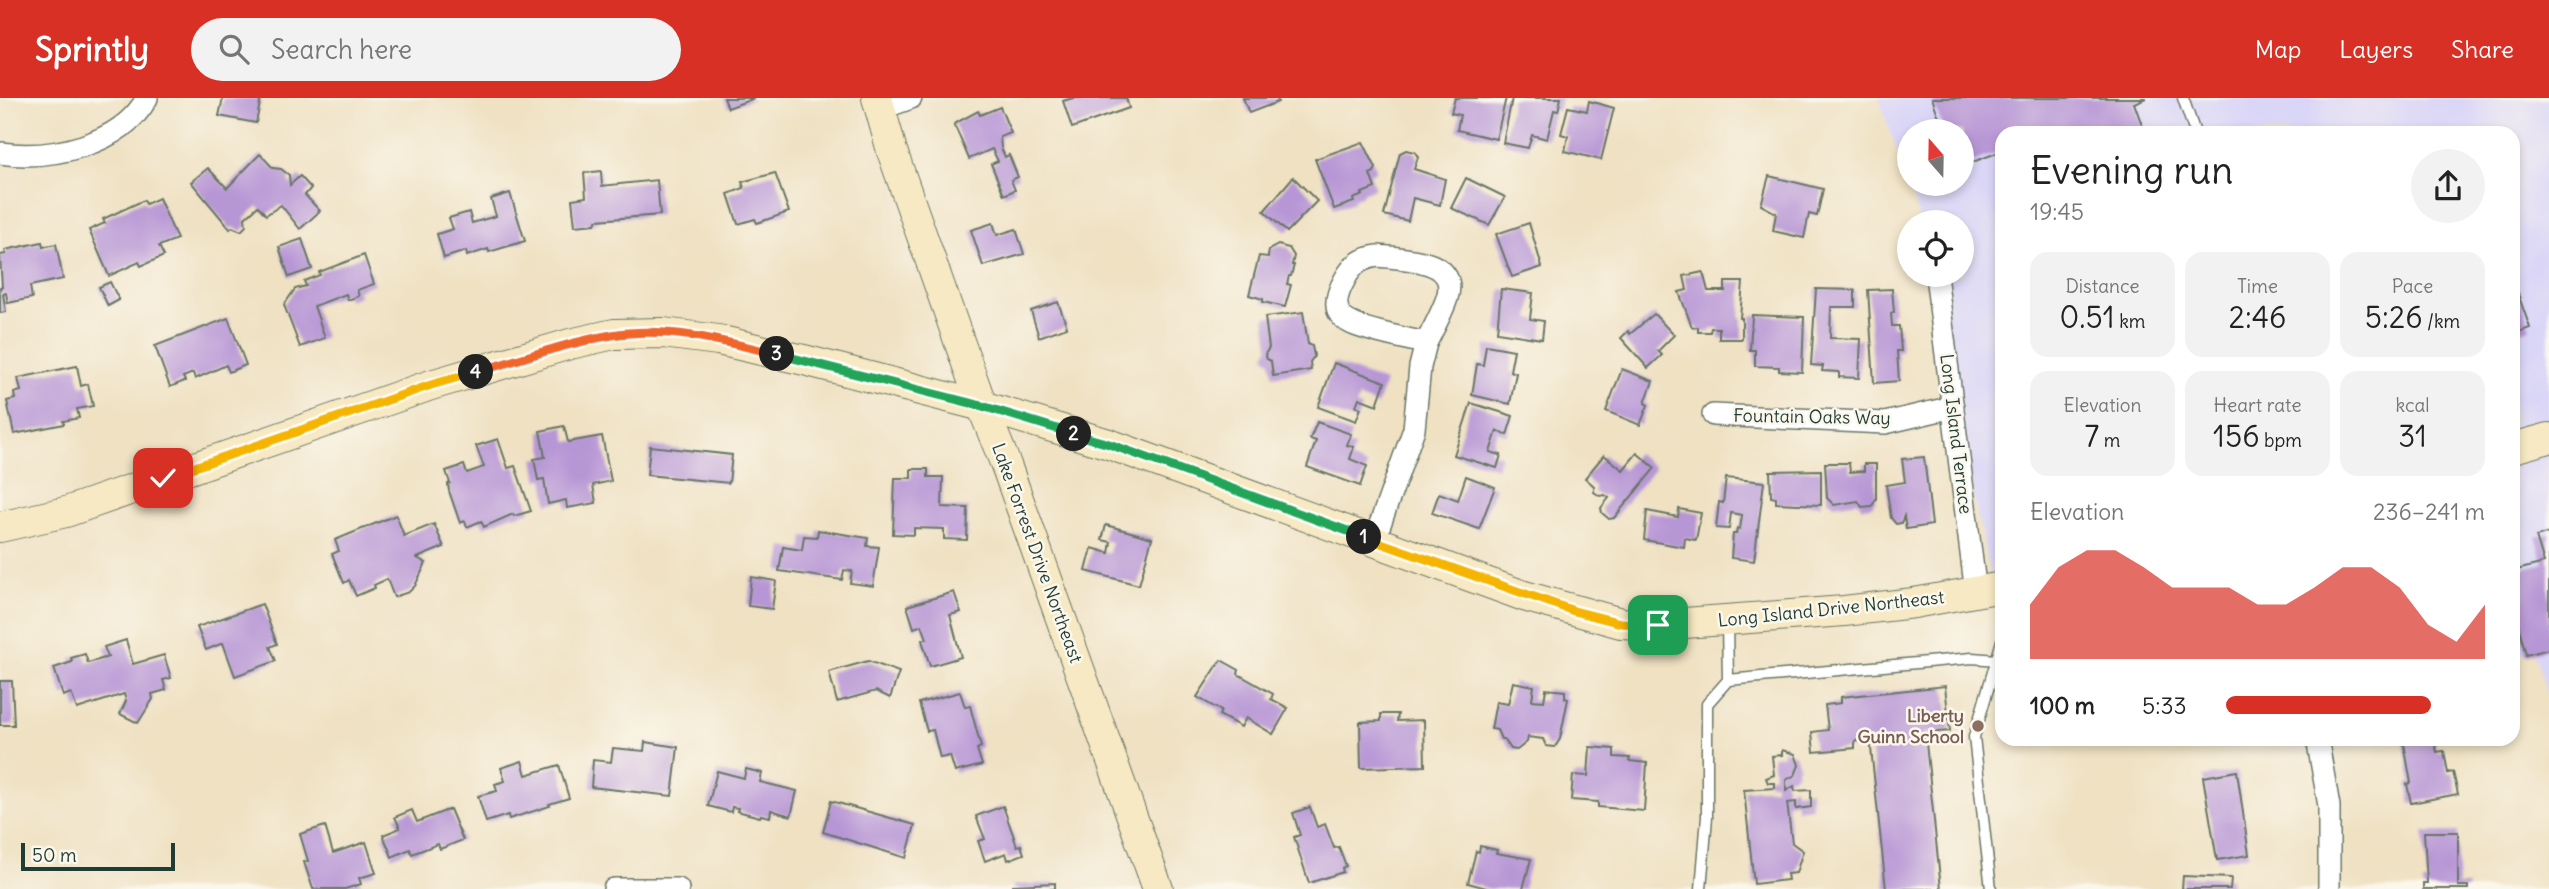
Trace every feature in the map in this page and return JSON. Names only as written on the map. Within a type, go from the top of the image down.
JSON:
[{"type":"street","points":[[0,153],[22,156],[49,155],[72,149],[109,134],[127,122],[147,98]]},
{"type":"street","points":[[878,103],[911,98]]},
{"type":"street","name":"Lake Forrest Drive Northeast","points":[[878,103],[892,151],[982,406],[1011,478],[1158,889]]},
{"type":"street","points":[[1374,541],[1414,429],[1420,367],[1426,343],[1447,299],[1448,282],[1444,273],[1426,262],[1378,256],[1365,257],[1356,264],[1336,295],[1339,313],[1351,325],[1426,343]]},
{"type":"street","name":"Long Island Terrace","points":[[1938,287],[1953,407],[1989,590]]},
{"type":"street","name":"Long Island Drive Northeast","points":[[0,527],[66,512],[431,385],[570,344],[614,334],[663,333],[718,340],[982,406],[1109,444],[1524,596],[1621,623],[1658,625],[1844,611],[1989,590]]},
{"type":"street","name":"Fountain Oaks Way","points":[[1713,415],[1885,423],[1953,407]]},
{"type":"street","points":[[2520,446],[2549,438]]},
{"type":"street","points":[[2318,746],[2329,806],[2329,889]]},
{"type":"street","points":[[614,889],[678,889]]},
{"type":"lane","points":[[2183,98],[2193,126]]},
{"type":"lane","points":[[1701,889],[1707,817],[1707,704],[1728,680],[1727,620]]},
{"type":"lane","points":[[1728,680],[1972,659],[1995,660]]},
{"type":"lane","points":[[1992,889],[1974,737],[1995,670]]},
{"type":"shaded area","points":[[1879,98],[2549,98],[2549,701],[2534,651],[2520,654],[2520,126],[1995,126],[1993,592],[1931,287],[1974,287],[1974,210],[1916,210],[1912,196],[1974,196],[1974,119],[1897,119],[1897,151]]},
{"type":"building","points":[[223,98],[261,98],[256,123],[219,116]]},
{"type":"building","points":[[724,98],[755,98],[728,108]]},
{"type":"building","points":[[1073,98],[1126,98],[1129,108],[1072,128],[1063,101]]},
{"type":"building","points":[[1243,98],[1277,98],[1278,102],[1249,113]]},
{"type":"building","points":[[1455,98],[1506,98],[1496,139],[1457,130],[1460,115],[1451,113]]},
{"type":"building","points":[[1512,98],[1561,98],[1558,111],[1554,110],[1547,139],[1532,135],[1528,148],[1503,143]]},
{"type":"building","points":[[1932,98],[2146,98],[2134,103],[2142,126],[1995,126],[1995,154],[1974,162],[1974,119],[1940,119]]},
{"type":"building","points":[[1589,101],[1614,108],[1601,160],[1565,151],[1568,136],[1561,134],[1568,107],[1587,111]]},
{"type":"building","points":[[1000,107],[1011,133],[1000,137],[1001,148],[1005,157],[1009,155],[1018,177],[1011,180],[1015,190],[1004,195],[991,164],[998,161],[992,149],[969,159],[954,124],[978,111],[980,115]]},
{"type":"building","points":[[1363,142],[1376,168],[1370,174],[1375,188],[1353,199],[1354,202],[1334,209],[1315,159]]},
{"type":"building","points":[[1406,150],[1415,152],[1418,157],[1414,169],[1445,179],[1440,205],[1413,198],[1408,221],[1384,215],[1400,153]]},
{"type":"building","points":[[260,154],[273,168],[281,169],[289,175],[290,185],[300,176],[311,188],[305,195],[320,211],[300,229],[281,205],[266,215],[258,206],[245,218],[246,226],[241,231],[232,227],[230,229],[191,182],[208,168],[227,188]]},
{"type":"building","points":[[601,171],[602,186],[657,180],[660,215],[597,220],[595,224],[575,226],[572,199],[586,197],[584,173]]},
{"type":"building","points":[[775,173],[789,212],[757,223],[755,219],[738,224],[728,194],[744,188],[742,182]]},
{"type":"building","points":[[1769,176],[1823,189],[1817,216],[1809,214],[1804,238],[1773,231],[1776,213],[1761,205]]},
{"type":"building","points":[[1293,177],[1317,201],[1287,232],[1264,211]]},
{"type":"building","points":[[1466,178],[1505,197],[1489,225],[1451,208]]},
{"type":"building","points":[[510,193],[525,241],[489,252],[488,249],[467,256],[466,251],[444,258],[437,234],[453,229],[449,218],[469,212],[472,223],[496,216],[491,199]]},
{"type":"building","points":[[159,198],[177,239],[159,246],[164,256],[141,266],[139,262],[109,276],[89,230],[105,223],[103,219],[144,200],[146,204]]},
{"type":"building","points":[[993,223],[997,235],[1016,229],[1024,254],[983,266],[971,230]]},
{"type":"building","points":[[1529,223],[1542,267],[1512,277],[1496,234]]},
{"type":"building","points":[[302,239],[312,269],[289,277],[279,247]]},
{"type":"building","points":[[42,242],[43,247],[56,244],[63,279],[30,286],[32,298],[8,303],[6,293],[3,294],[6,312],[0,313],[0,255],[6,254],[5,250]]},
{"type":"building","points":[[1278,245],[1289,248],[1294,256],[1285,307],[1263,302],[1263,299],[1249,295],[1259,256],[1268,257],[1269,250]]},
{"type":"building","points":[[364,255],[374,284],[357,290],[359,296],[348,300],[346,294],[314,306],[325,338],[300,347],[284,305],[295,289],[306,286],[304,281],[320,275],[319,272]]},
{"type":"building","points":[[1703,272],[1708,291],[1725,291],[1725,282],[1743,282],[1740,318],[1742,339],[1719,339],[1719,328],[1711,328],[1710,332],[1698,332],[1698,327],[1692,327],[1679,292],[1687,290],[1684,276]]},
{"type":"building","points":[[110,282],[119,300],[108,306],[99,287]]},
{"type":"building","points":[[1501,289],[1533,293],[1530,319],[1544,321],[1542,339],[1497,332]]},
{"type":"building","points":[[1816,289],[1855,290],[1855,307],[1831,307],[1830,338],[1861,339],[1859,378],[1839,377],[1839,372],[1822,371],[1823,366],[1811,365]]},
{"type":"building","points":[[1892,289],[1892,326],[1899,326],[1901,351],[1897,351],[1899,381],[1874,383],[1868,290]]},
{"type":"building","points":[[2520,300],[2530,328],[2520,332]]},
{"type":"building","points":[[1058,302],[1067,327],[1039,337],[1031,311]]},
{"type":"building","points":[[1303,312],[1308,344],[1312,346],[1314,356],[1310,362],[1311,370],[1273,376],[1271,361],[1265,354],[1269,348],[1265,317]]},
{"type":"building","points":[[1654,314],[1674,335],[1658,351],[1662,355],[1648,368],[1621,338]]},
{"type":"building","points":[[1752,315],[1804,317],[1802,372],[1755,366],[1755,350],[1750,350]]},
{"type":"building","points":[[228,318],[246,365],[229,372],[226,365],[195,379],[193,373],[183,377],[185,381],[170,387],[155,346]]},
{"type":"building","points":[[1486,345],[1514,350],[1510,371],[1516,373],[1510,404],[1472,395],[1477,364],[1483,365]]},
{"type":"building","points":[[1334,363],[1385,382],[1377,405],[1359,398],[1356,406],[1361,408],[1356,421],[1318,407]]},
{"type":"building","points":[[77,366],[81,386],[88,384],[93,406],[77,409],[79,418],[63,421],[64,424],[14,434],[7,401],[15,399],[14,393],[21,391],[18,378]]},
{"type":"building","points":[[1622,369],[1653,381],[1640,425],[1606,411]]},
{"type":"building","points":[[1471,403],[1513,416],[1507,435],[1497,431],[1490,452],[1501,455],[1497,468],[1454,455]]},
{"type":"building","points":[[1317,422],[1351,434],[1347,445],[1354,447],[1350,459],[1367,466],[1360,486],[1307,467],[1316,441],[1310,439]]},
{"type":"building","points":[[564,426],[568,442],[602,436],[611,481],[593,485],[596,503],[567,508],[566,500],[548,504],[544,479],[538,480],[534,459],[545,457],[540,431]]},
{"type":"building","points":[[498,439],[508,468],[515,466],[531,511],[514,516],[513,514],[484,527],[481,521],[467,527],[465,521],[460,523],[449,491],[450,483],[446,471],[464,465],[467,473],[484,467],[476,446]]},
{"type":"building","points":[[650,446],[732,455],[729,483],[647,475]]},
{"type":"building","points":[[1637,453],[1655,468],[1614,518],[1609,519],[1602,513],[1601,508],[1609,498],[1594,492],[1594,486],[1585,478],[1604,455],[1623,470]]},
{"type":"building","points":[[1924,457],[1932,525],[1906,529],[1904,516],[1901,523],[1896,524],[1891,518],[1886,485],[1905,482],[1902,459]]},
{"type":"building","points":[[1825,463],[1849,463],[1850,472],[1864,471],[1864,464],[1876,464],[1876,499],[1872,506],[1862,507],[1858,501],[1834,505],[1827,498]]},
{"type":"building","points":[[911,469],[928,469],[928,477],[943,477],[942,507],[968,508],[967,540],[944,539],[944,529],[914,528],[914,535],[893,534],[895,478],[911,478]]},
{"type":"building","points":[[1821,470],[1821,505],[1776,503],[1776,498],[1771,497],[1770,471]]},
{"type":"building","points":[[1466,476],[1495,487],[1479,529],[1432,513],[1439,493],[1458,500]]},
{"type":"building","points":[[1726,478],[1764,482],[1754,561],[1731,558],[1733,534],[1736,534],[1737,528],[1740,529],[1742,515],[1731,513],[1729,529],[1716,528],[1719,502],[1723,503]]},
{"type":"building","points":[[1679,509],[1701,513],[1696,540],[1685,538],[1684,547],[1644,540],[1647,511],[1678,517]]},
{"type":"building","points":[[396,515],[404,536],[434,524],[444,547],[417,558],[426,563],[415,586],[409,592],[394,597],[387,579],[374,585],[375,588],[356,596],[349,580],[344,583],[332,554],[339,551],[335,540]]},
{"type":"building","points":[[1106,525],[1152,538],[1139,585],[1086,571],[1092,548],[1109,553],[1111,542],[1102,540]]},
{"type":"building","points":[[818,530],[868,538],[867,546],[879,547],[873,586],[850,583],[852,571],[844,570],[842,580],[779,571],[783,547],[802,550],[804,536],[817,537]]},
{"type":"building","points":[[2549,533],[2549,649],[2526,655],[2520,632],[2520,569],[2544,563],[2536,537]]},
{"type":"building","points":[[751,577],[776,581],[772,609],[748,606]]},
{"type":"building","points":[[954,592],[961,612],[950,615],[961,657],[930,666],[922,640],[927,639],[922,625],[914,628],[907,606]]},
{"type":"building","points":[[262,604],[277,644],[270,647],[276,661],[235,676],[223,643],[206,650],[197,627]]},
{"type":"building","points":[[126,640],[133,664],[164,655],[171,678],[163,680],[166,690],[152,694],[153,699],[138,723],[120,714],[126,701],[124,694],[77,709],[71,693],[63,696],[54,668],[72,662],[71,658],[85,654],[88,663],[108,657],[104,647]]},
{"type":"building","points":[[1221,660],[1239,670],[1238,674],[1273,694],[1271,699],[1288,708],[1273,734],[1246,718],[1241,727],[1219,715],[1221,711],[1197,697]]},
{"type":"building","points":[[868,661],[899,672],[890,698],[876,691],[837,702],[829,672]]},
{"type":"building","points":[[0,681],[12,681],[14,725],[0,725]]},
{"type":"building","points":[[1513,682],[1534,686],[1532,700],[1544,701],[1546,689],[1565,691],[1565,698],[1568,699],[1560,739],[1555,747],[1546,746],[1543,739],[1528,737],[1527,742],[1517,750],[1511,749],[1504,739],[1501,739],[1497,730],[1491,729],[1496,702],[1508,704]]},
{"type":"building","points":[[1945,686],[1950,731],[1925,733],[1941,889],[1886,889],[1870,739],[1855,741],[1855,748],[1814,752],[1812,732],[1828,730],[1825,705],[1841,703],[1841,697]]},
{"type":"building","points":[[960,692],[965,707],[970,706],[981,747],[977,749],[982,765],[955,772],[950,756],[940,758],[933,730],[927,731],[919,703]]},
{"type":"building","points":[[1381,714],[1398,714],[1397,721],[1424,720],[1425,766],[1361,768],[1360,722],[1381,721]]},
{"type":"building","points":[[645,742],[678,747],[672,796],[591,787],[593,760],[611,762],[613,748],[644,751]]},
{"type":"building","points":[[2404,746],[2436,746],[2437,752],[2444,751],[2448,773],[2453,772],[2458,794],[2411,803],[2407,784],[2411,783]]},
{"type":"building","points":[[1590,747],[1614,749],[1614,757],[1647,763],[1644,811],[1598,807],[1598,802],[1571,800],[1573,775],[1588,776]]},
{"type":"building","points":[[1782,750],[1795,754],[1799,765],[1795,775],[1786,780],[1786,791],[1794,786],[1795,791],[1811,790],[1811,807],[1796,809],[1796,802],[1787,803],[1792,843],[1803,851],[1796,873],[1787,874],[1788,880],[1754,884],[1744,790],[1775,788],[1775,783],[1768,783],[1766,778],[1774,775],[1772,756],[1782,755]]},
{"type":"building","points":[[522,761],[526,775],[559,765],[569,798],[509,819],[508,815],[486,822],[478,796],[497,791],[495,784],[505,781],[501,768]]},
{"type":"building","points":[[746,769],[762,773],[760,782],[797,791],[791,816],[771,810],[770,817],[760,817],[737,811],[738,808],[732,807],[731,812],[708,806],[717,771],[744,778]]},
{"type":"building","points":[[2237,771],[2249,855],[2217,860],[2203,777]]},
{"type":"building","points":[[831,801],[915,825],[906,858],[823,832]]},
{"type":"building","points":[[1003,806],[1017,846],[1021,845],[1024,854],[1008,860],[1006,853],[985,861],[978,841],[985,839],[976,816]]},
{"type":"building","points":[[1310,807],[1317,827],[1325,824],[1334,848],[1339,847],[1346,866],[1342,868],[1343,872],[1309,883],[1294,837],[1300,835],[1293,813]]},
{"type":"building","points":[[450,809],[463,840],[440,849],[438,844],[412,854],[410,849],[392,857],[383,835],[400,828],[395,817],[412,810],[417,822]]},
{"type":"building","points":[[325,826],[333,853],[366,842],[376,873],[359,878],[361,884],[345,889],[313,889],[304,862],[308,861],[300,834]]},
{"type":"building","points":[[2424,832],[2458,832],[2458,886],[2468,886],[2468,889],[2423,889],[2423,883],[2427,883]]},
{"type":"building","points":[[1480,846],[1497,850],[1496,853],[1531,859],[1523,889],[1490,889],[1468,883],[1476,851],[1479,852]]},
{"type":"building","points":[[2183,876],[2231,878],[2230,889],[2182,889]]},
{"type":"building","points":[[1055,883],[1055,889],[1013,889],[1013,885]]},
{"type":"place","name":"Liberty Guinn School","points":[[1978,726]]},
{"type":"route","points":[[163,478],[431,385],[570,344],[614,334],[663,333],[718,340],[982,406],[1109,444],[1524,596],[1621,623],[1658,625]]}]
